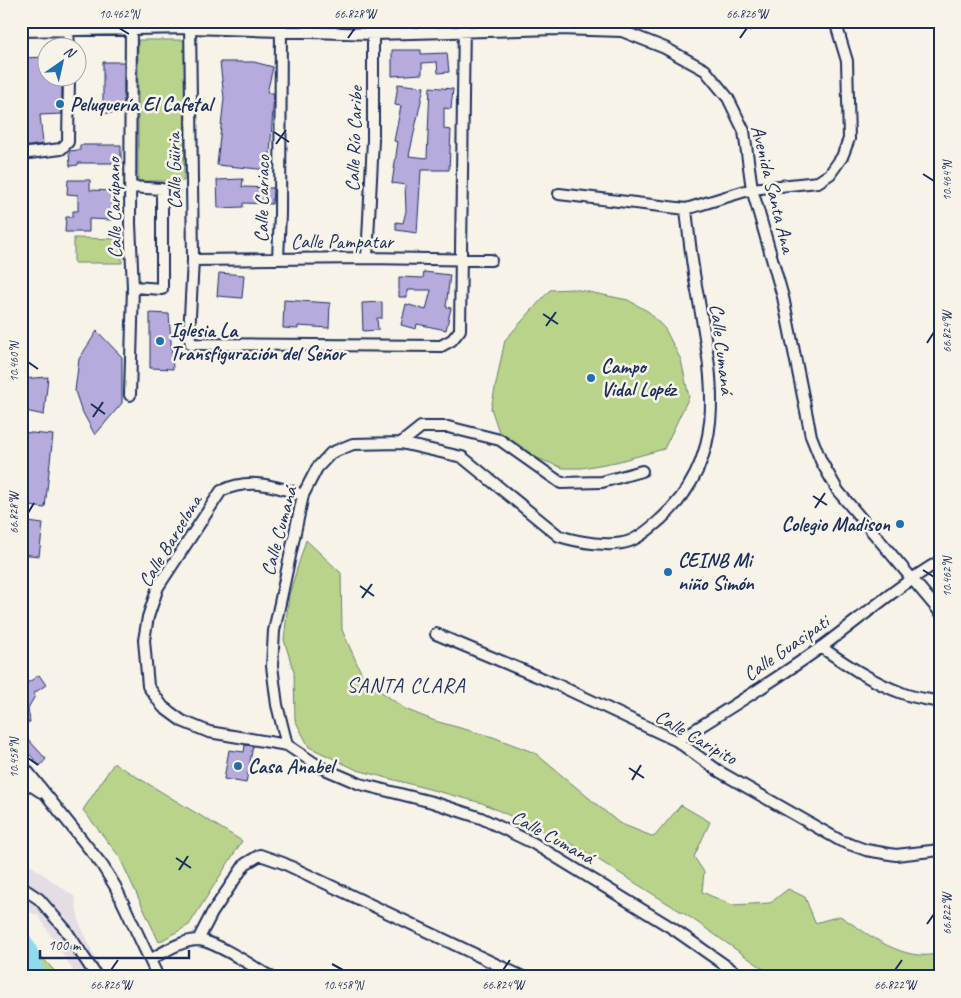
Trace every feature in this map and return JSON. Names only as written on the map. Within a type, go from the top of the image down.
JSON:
[{"type":"street","name":"Calle Río Caribe","points":[[368,258],[373,140],[373,21]]},
{"type":"street","points":[[460,261],[464,21]]},
{"type":"street","points":[[559,194],[686,209],[752,189],[818,182],[830,174],[842,157],[849,139],[847,61],[835,21]]},
{"type":"street","name":"Avenida Santa Ana","points":[[25,28],[68,31],[131,25],[190,24],[280,26],[374,34],[464,32],[558,25],[622,31],[666,48],[705,70],[728,98],[744,131],[752,189],[783,297],[812,436],[821,461],[838,491],[940,612]]},
{"type":"street","name":"Calle Güiria","points":[[190,24],[193,260],[189,335],[191,344],[441,346],[452,340],[460,330],[460,261]]},
{"type":"street","name":"Calle Carúpano","points":[[130,395],[133,287],[130,187],[131,25]]},
{"type":"street","name":"Calle Cariaco","points":[[278,258],[280,214],[280,26]]},
{"type":"street","points":[[68,31],[68,38]]},
{"type":"street","points":[[21,154],[65,147],[68,142],[69,88]]},
{"type":"street","points":[[130,187],[162,189],[162,289],[133,287]]},
{"type":"street","name":"Calle Cumaná","points":[[686,209],[696,287],[710,367],[712,403],[708,437],[696,475],[674,508],[651,528],[630,542],[595,544],[559,536],[462,457],[401,443],[353,444],[331,453],[317,468],[303,495],[274,631],[272,666],[277,705],[287,745],[320,767],[360,784],[432,802],[481,818],[533,843],[672,928],[742,977]]},
{"type":"street","name":"Calle Pampatar","points":[[193,260],[278,258],[491,260]]},
{"type":"street","points":[[401,443],[421,427],[448,427],[500,440],[561,483],[602,482],[642,471]]},
{"type":"street","name":"Calle Barcelona","points":[[287,745],[209,732],[175,716],[163,707],[148,686],[144,640],[148,617],[158,587],[221,491],[248,482],[303,495]]},
{"type":"street","name":"Calle Guasipati","points":[[677,741],[821,647],[911,578],[940,561]]},
{"type":"street","name":"Calle Caripito","points":[[436,634],[558,685],[677,741],[720,772],[840,841],[866,850],[896,855],[940,850]]},
{"type":"street","points":[[821,647],[856,671],[903,694],[940,702]]},
{"type":"street","points":[[21,763],[102,865],[116,886],[158,977]]},
{"type":"street","points":[[21,779],[48,796]]},
{"type":"street","points":[[198,940],[212,913],[245,864],[260,855],[284,863],[523,977]]},
{"type":"street","points":[[21,887],[39,899],[65,929],[97,977]]},
{"type":"street","points":[[150,960],[172,948],[198,940],[219,947],[271,977]]},
{"type":"shaded area","points":[[21,861],[26,862],[75,897],[79,922],[101,971],[86,977],[77,977],[38,915],[21,910]]},
{"type":"green space","points":[[138,40],[185,40],[184,181],[138,181]]},
{"type":"green space","points":[[74,238],[122,239],[122,263],[74,263]]},
{"type":"green space","name":"Campo Vidal Lopéz","points":[[574,289],[628,300],[649,312],[665,329],[681,360],[689,397],[664,449],[616,462],[582,468],[563,468],[513,449],[498,429],[491,408],[505,340],[550,290]]},
{"type":"green space","points":[[306,540],[341,573],[342,630],[364,679],[405,709],[435,721],[493,737],[535,753],[619,823],[654,837],[681,805],[710,822],[694,857],[704,872],[702,892],[732,905],[770,903],[788,889],[805,897],[815,923],[840,916],[875,939],[900,951],[927,955],[940,953],[940,977],[775,977],[691,918],[578,847],[482,803],[357,770],[309,747],[295,720],[294,672],[284,640],[289,595]]},
{"type":"green space","points":[[114,763],[242,841],[189,925],[159,942],[119,856],[83,810]]},
{"type":"green space","points":[[21,934],[60,977],[21,977]]},
{"type":"building","points":[[392,50],[421,50],[421,54],[447,53],[449,72],[438,73],[437,62],[422,63],[422,74],[392,76]]},
{"type":"building","points":[[38,57],[38,88],[62,88],[62,114],[40,115],[43,144],[23,147],[21,58]]},
{"type":"building","points":[[103,62],[124,62],[124,113],[103,113]]},
{"type":"building","points":[[220,62],[254,62],[273,67],[267,93],[274,93],[269,170],[217,165],[224,98]]},
{"type":"building","points":[[398,84],[424,87],[409,156],[427,158],[430,87],[453,89],[451,109],[444,108],[444,129],[451,130],[449,170],[421,170],[417,233],[396,230],[396,222],[403,223],[406,211],[405,185],[392,183],[398,142],[394,141],[401,106],[395,105]]},
{"type":"building","points":[[80,145],[121,145],[121,163],[78,163],[78,165],[70,166],[69,151],[80,150]]},
{"type":"building","points":[[243,179],[242,187],[273,188],[272,204],[243,203],[243,207],[218,208],[217,180]]},
{"type":"building","points":[[68,180],[90,180],[90,190],[113,191],[112,220],[89,219],[89,232],[65,232],[66,217],[73,217],[73,211],[78,211],[78,195],[67,194]]},
{"type":"building","points":[[424,272],[450,275],[446,307],[451,308],[446,330],[417,324],[416,329],[401,325],[406,304],[426,310],[431,290],[407,290],[407,297],[399,297],[399,277],[423,278]]},
{"type":"building","points":[[219,273],[244,275],[242,298],[217,296]]},
{"type":"building","points":[[284,300],[330,303],[329,328],[298,326],[298,329],[283,328]]},
{"type":"building","points":[[382,302],[382,318],[377,318],[378,330],[363,331],[362,303]]},
{"type":"building","name":"Iglesia La Transfiguración del Señor","points":[[150,313],[169,314],[173,369],[150,368]]},
{"type":"building","points":[[97,331],[122,357],[122,403],[95,435],[81,409],[75,391],[79,359]]},
{"type":"building","points":[[48,377],[44,415],[21,410],[21,379]]},
{"type":"building","points":[[21,432],[53,435],[45,508],[21,505]]},
{"type":"building","points":[[21,521],[43,524],[39,556],[21,554]]},
{"type":"building","points":[[39,675],[46,685],[34,693],[35,696],[28,708],[30,722],[21,723],[21,683],[29,682]]},
{"type":"building","points":[[26,737],[46,759],[40,766],[21,745],[21,739]]},
{"type":"building","name":"Casa Anabel","points":[[245,745],[253,746],[246,783],[224,779],[229,750],[244,752]]},
{"type":"waterway","points":[[21,938],[28,950],[37,977]]},
{"type":"place","name":"Peluquería El Cafetal","points":[[60,104]]},
{"type":"place","name":"Iglesia La Transfiguración del Señor","points":[[160,341]]},
{"type":"place","name":"Campo Vidal Lopéz","points":[[591,378]]},
{"type":"place","name":"Colegio Madison","points":[[900,524]]},
{"type":"place","name":"CEINB Mi niño Simón","points":[[668,572]]},
{"type":"place","name":"Casa Anabel","points":[[238,766]]},
{"type":"district","name":"SANTA CLARA","points":[[406,685]]}]
